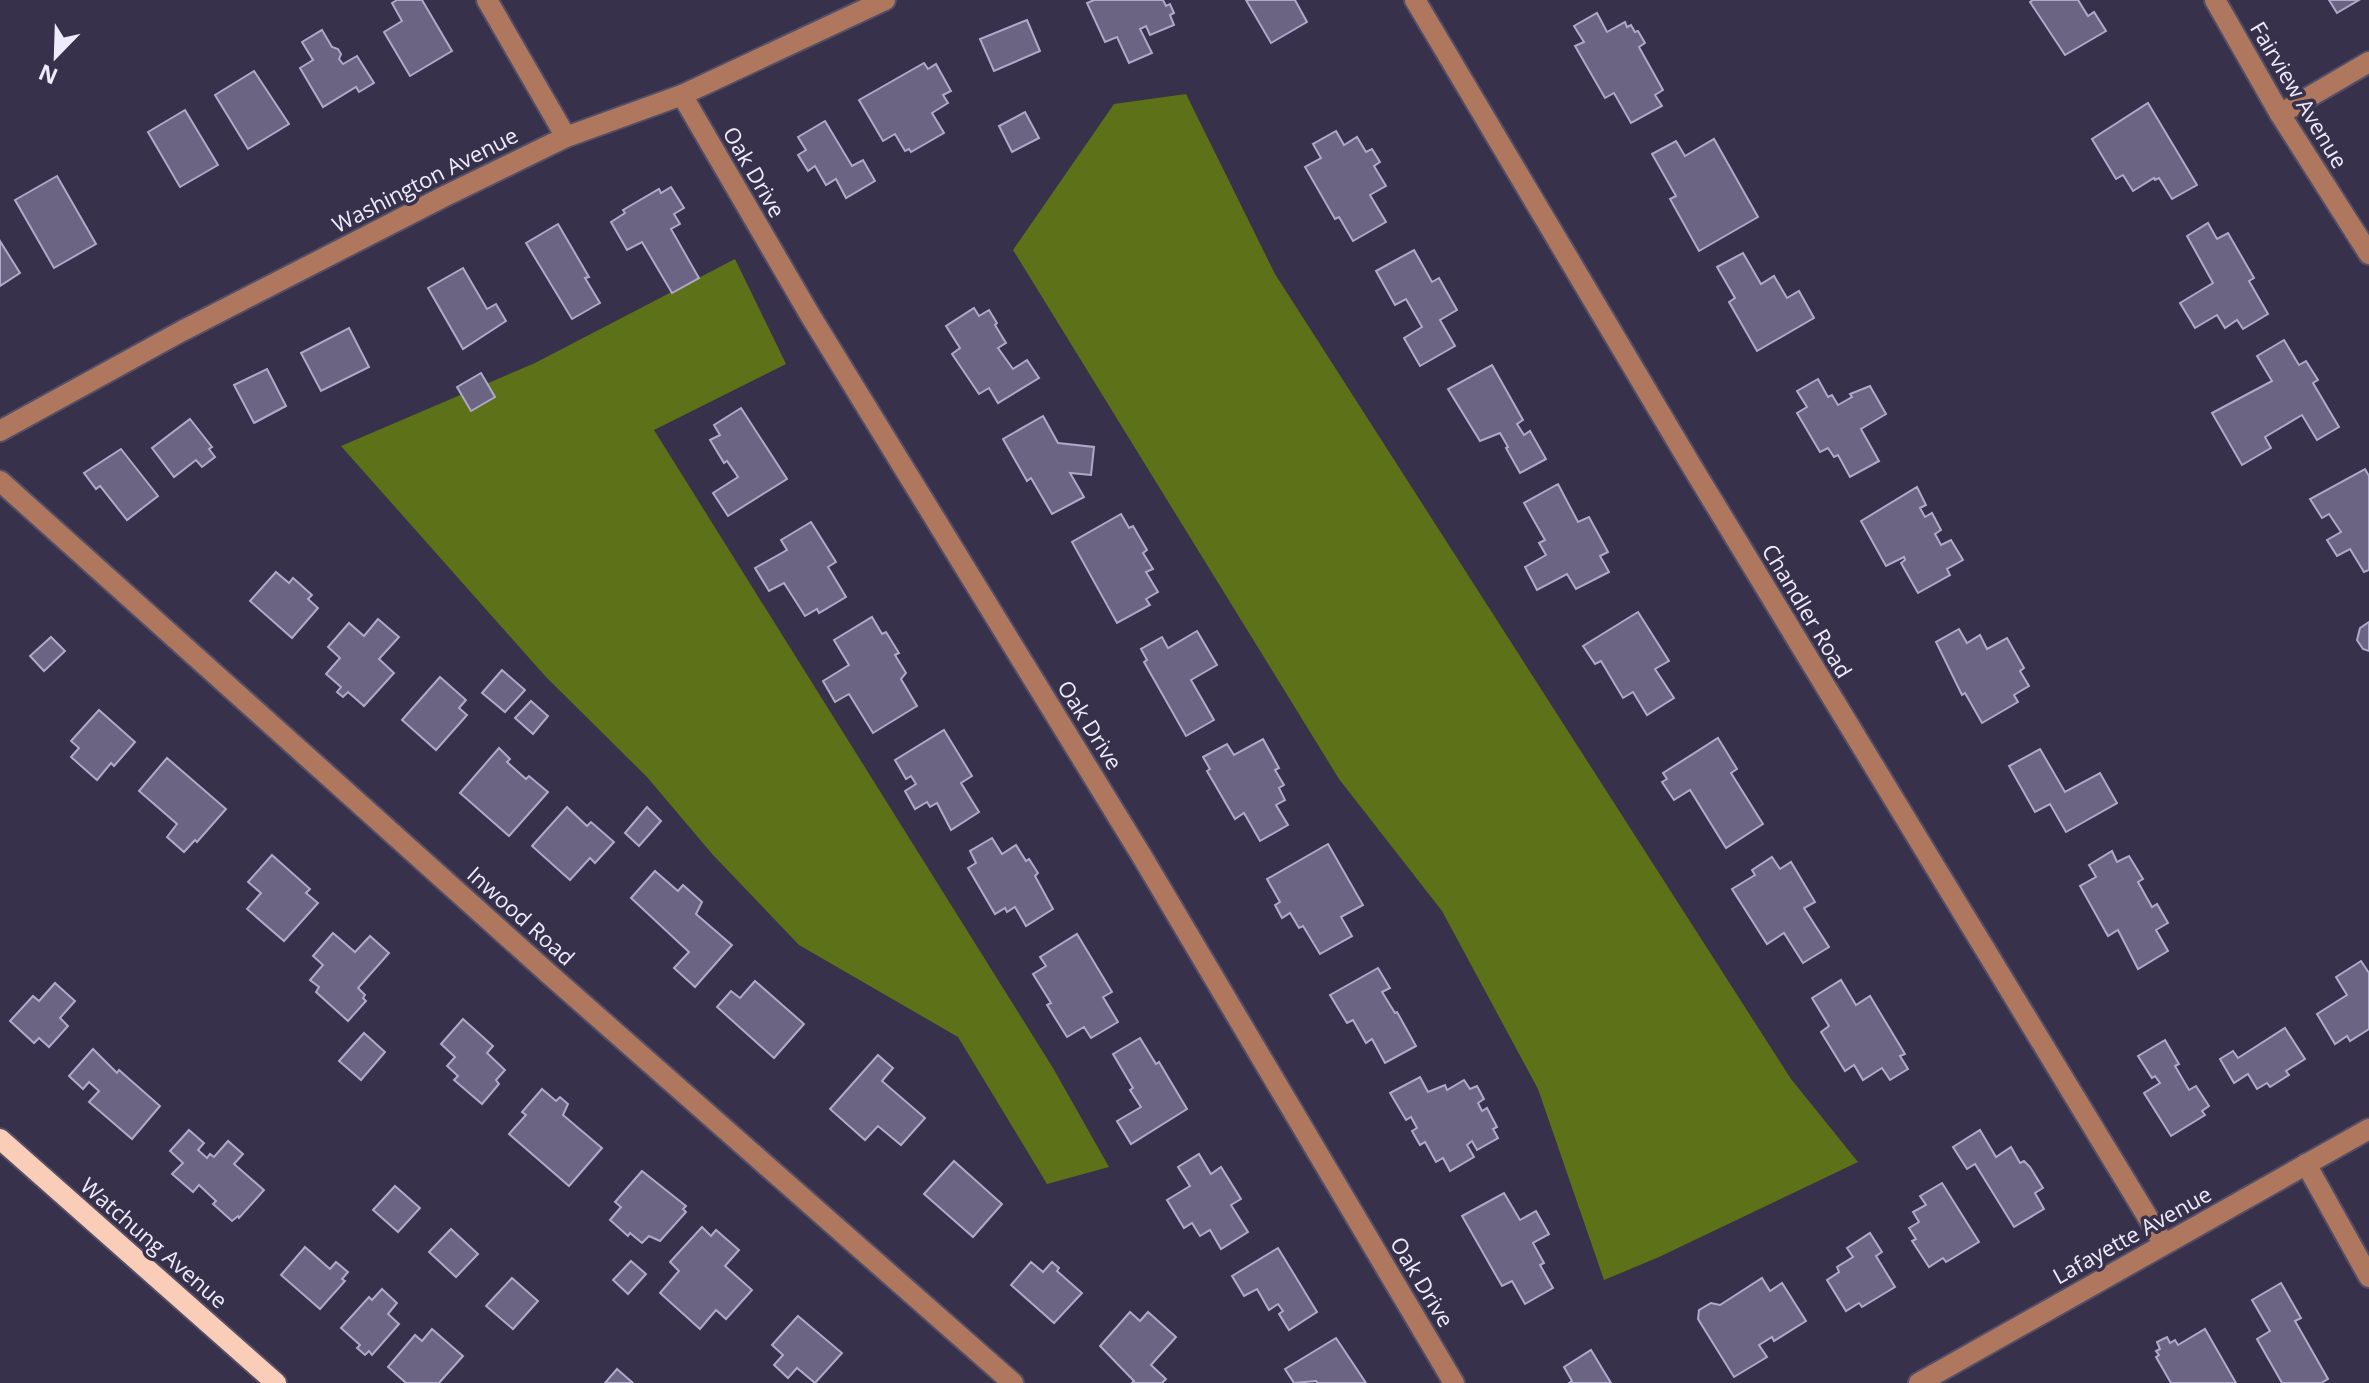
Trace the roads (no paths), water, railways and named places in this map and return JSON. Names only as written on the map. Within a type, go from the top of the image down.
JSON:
[{"type":"main road","name":"Watchung Avenue","points":[[0,1139],[276,1383]]},
{"type":"street","points":[[487,0],[566,137]]},
{"type":"street","name":"Washington Avenue","points":[[0,431],[182,331],[566,137],[682,95],[885,0]]},
{"type":"street","name":"Chandler Road","points":[[1415,0],[1707,492],[2164,1244]]},
{"type":"street","name":"Fairview Avenue","points":[[2215,0],[2280,114],[2369,254]]},
{"type":"street","points":[[2280,114],[2369,62]]},
{"type":"street","name":"Oak Drive","points":[[682,95],[810,315],[1140,853],[1454,1383]]},
{"type":"street","name":"Inwood Road","points":[[0,481],[560,984],[1013,1383]]},
{"type":"street","name":"Lafayette Avenue","points":[[1919,1383],[2369,1129]]},
{"type":"street","points":[[2306,1164],[2369,1277]]}]
